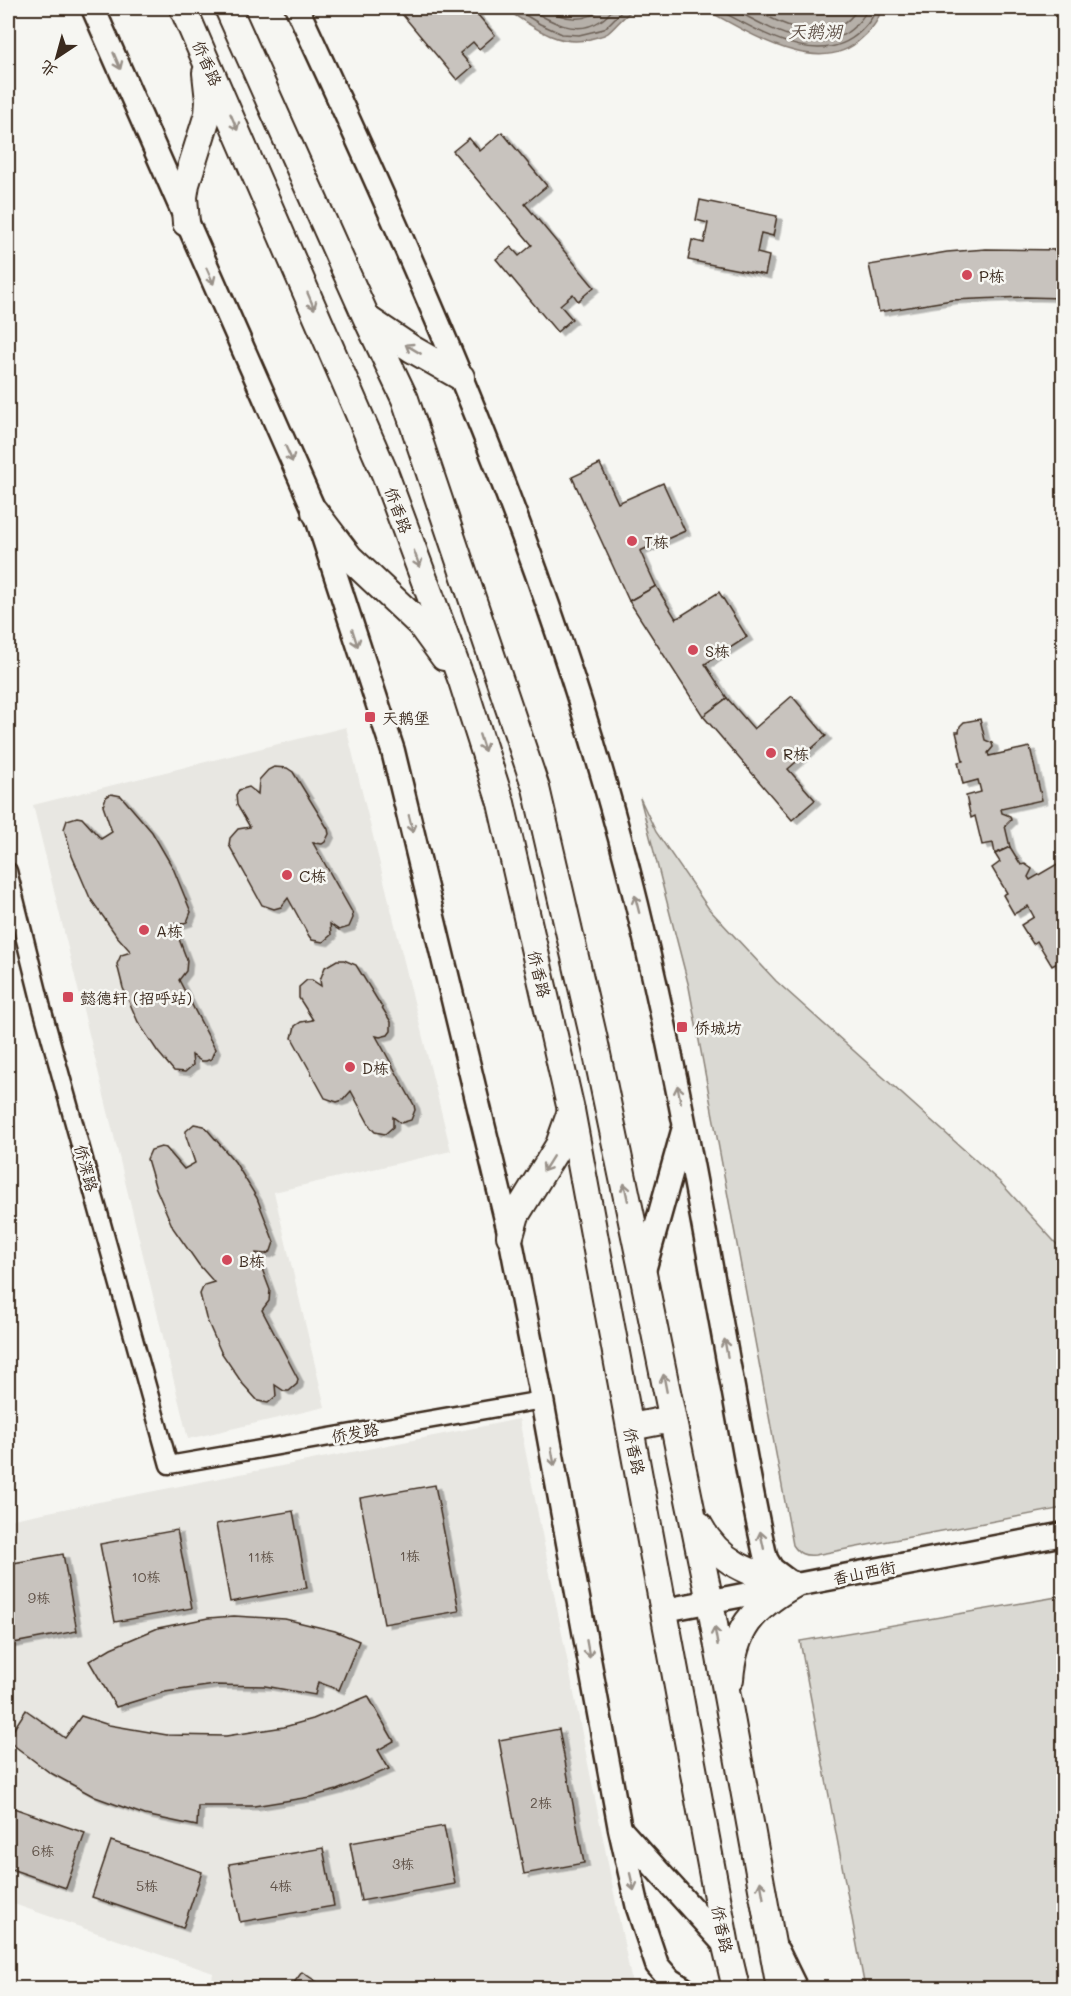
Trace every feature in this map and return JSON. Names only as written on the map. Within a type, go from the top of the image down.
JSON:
[{"type":"main road","points":[[93,8],[315,512],[393,752],[510,1236],[620,1829],[638,1908],[657,1965],[670,1980],[682,1989]]},
{"type":"main road","name":"侨香路","points":[[183,8],[385,474],[462,681],[501,803],[571,1110],[726,1946],[736,1989]]},
{"type":"main road","points":[[228,8],[405,399],[536,788],[594,1035],[710,1602],[780,1989]]},
{"type":"main road","points":[[297,8],[348,117],[479,418],[563,646],[628,867],[653,971],[685,1124],[766,1559],[772,1569],[793,1585]]},
{"type":"main road","points":[[186,223],[184,197],[186,184],[208,114],[208,87],[202,49]]},
{"type":"main road","points":[[367,319],[412,349],[461,376]]},
{"type":"main road","points":[[315,512],[350,558],[420,624],[462,681]]},
{"type":"main road","points":[[510,1236],[516,1215],[559,1145],[571,1110]]},
{"type":"main road","points":[[643,1274],[685,1124]]},
{"type":"main road","points":[[631,1427],[672,1419]]},
{"type":"main road","points":[[691,1510],[706,1538],[727,1560],[748,1572],[793,1585]]},
{"type":"main road","name":"香山西街","points":[[665,1610],[1064,1534]]},
{"type":"main road","points":[[728,1701],[734,1652],[748,1621],[770,1599],[793,1585]]},
{"type":"main road","points":[[620,1829],[726,1946]]},
{"type":"street","name":"侨深路","points":[[8,871],[42,1008],[169,1465]]},
{"type":"street","name":"侨发路","points":[[169,1465],[542,1400]]},
{"type":"street","points":[[769,1926],[799,1989]]},
{"type":"street","points":[[657,1965],[667,1989]]},
{"type":"shaded area","points":[[346,727],[451,1151],[274,1192],[325,1407],[188,1439],[33,805]]},
{"type":"shaded area","points":[[640,798],[656,832],[709,909],[776,981],[1000,1182],[1063,1251],[1063,1508],[815,1555],[802,1554],[793,1545],[689,987]]},
{"type":"shaded area","points":[[519,1419],[633,1988],[211,1988],[213,1973],[8,1902],[8,1520]]},
{"type":"shaded area","points":[[1063,1596],[1063,1988],[865,1988],[800,1641]]},
{"type":"water","points":[[504,8],[637,8],[606,34],[578,41],[556,38]]},
{"type":"water","name":"天鹅湖","points":[[703,8],[880,8],[880,12],[872,28],[862,38],[845,50],[825,55],[804,53],[782,47]]},
{"type":"building","points":[[397,8],[472,8],[495,35],[479,49],[473,42],[460,53],[472,67],[457,80]]},
{"type":"building","points":[[502,132],[547,186],[525,204],[594,287],[578,301],[573,294],[560,305],[572,319],[557,332],[496,259],[511,247],[519,256],[532,245],[453,151],[469,138],[480,151]]},
{"type":"building","points":[[700,200],[777,216],[773,236],[761,233],[757,253],[769,256],[765,275],[688,260],[692,240],[704,243],[708,223],[696,220]]},
{"type":"building","name":"P栋","points":[[986,249],[1064,250],[1063,298],[952,300],[879,312],[869,265],[947,252]]},
{"type":"building","name":"T栋","points":[[600,464],[618,503],[663,483],[685,531],[640,551],[656,586],[629,601],[572,477]]},
{"type":"building","name":"S栋","points":[[656,586],[676,619],[719,592],[747,637],[705,664],[727,698],[703,716],[629,601]]},
{"type":"building","name":"R栋","points":[[792,696],[826,736],[788,769],[815,800],[792,820],[703,716],[727,698],[754,729]]},
{"type":"building","points":[[980,719],[985,740],[992,743],[993,747],[988,753],[989,756],[1030,747],[1042,800],[1001,809],[1002,813],[1010,816],[1011,820],[1005,826],[1010,847],[995,854],[993,843],[982,845],[975,816],[971,818],[966,796],[981,792],[978,780],[963,784],[958,762],[963,761],[956,732],[959,732],[964,722]]},
{"type":"building","name":"C栋","points":[[274,767],[287,768],[293,772],[328,829],[329,834],[325,842],[313,843],[352,912],[353,918],[349,927],[339,930],[330,924],[331,935],[323,942],[312,940],[288,898],[281,907],[274,909],[262,905],[229,845],[230,838],[238,829],[250,827],[237,805],[236,795],[239,790],[249,787],[258,794],[259,780]]},
{"type":"building","name":"A栋","points":[[111,794],[121,796],[152,832],[173,868],[191,912],[187,922],[178,925],[173,923],[187,960],[186,971],[179,980],[215,1049],[211,1059],[206,1061],[201,1061],[192,1055],[193,1065],[185,1072],[174,1071],[138,1022],[123,988],[117,964],[121,955],[131,952],[90,898],[72,856],[64,829],[67,820],[77,817],[82,818],[101,839],[112,832],[103,806],[106,797]]},
{"type":"building","points":[[1010,847],[1021,865],[1025,864],[1032,869],[1028,877],[1030,880],[1064,860],[1064,923],[1059,926],[1064,929],[1064,964],[1061,961],[1052,966],[1037,941],[1033,944],[1021,925],[1034,917],[1028,906],[1014,914],[1003,895],[1007,893],[992,868],[1000,862],[995,854]]},
{"type":"building","name":"D栋","points":[[337,960],[356,965],[391,1022],[391,1031],[388,1035],[376,1036],[414,1105],[415,1110],[411,1120],[401,1123],[393,1117],[393,1127],[385,1134],[375,1132],[371,1128],[351,1091],[343,1100],[337,1102],[325,1098],[292,1038],[295,1026],[301,1022],[313,1020],[299,998],[299,987],[307,980],[312,980],[321,986],[320,980],[325,967]]},
{"type":"building","name":"B栋","points":[[194,1124],[204,1126],[235,1162],[257,1198],[274,1242],[271,1251],[266,1254],[256,1253],[270,1290],[269,1301],[262,1310],[298,1379],[297,1384],[289,1391],[284,1391],[275,1385],[276,1396],[268,1403],[258,1401],[242,1383],[221,1352],[206,1318],[200,1294],[204,1285],[214,1282],[173,1228],[155,1186],[147,1159],[151,1150],[161,1147],[166,1148],[184,1169],[195,1163],[186,1136],[186,1131]]},
{"type":"building","points":[[435,1485],[459,1611],[384,1624],[360,1498]]},
{"type":"building","points":[[293,1511],[307,1588],[230,1602],[216,1524]]},
{"type":"building","points":[[177,1530],[192,1608],[115,1622],[100,1544]]},
{"type":"building","points":[[63,1554],[77,1631],[8,1644],[8,1564]]},
{"type":"building","points":[[234,1616],[285,1619],[335,1631],[359,1641],[339,1690],[318,1682],[315,1695],[265,1686],[215,1685],[165,1692],[116,1707],[89,1661],[111,1648],[158,1628],[208,1618]]},
{"type":"building","points":[[368,1696],[394,1741],[378,1750],[389,1769],[337,1790],[310,1797],[254,1806],[198,1806],[197,1826],[145,1815],[95,1797],[49,1772],[8,1741],[26,1710],[65,1738],[81,1716],[109,1725],[167,1735],[226,1736],[284,1727],[313,1719]]},
{"type":"building","points":[[559,1729],[584,1863],[524,1874],[499,1740]]},
{"type":"building","points":[[8,1806],[85,1833],[66,1888],[8,1868]]},
{"type":"building","points":[[444,1826],[455,1884],[361,1901],[350,1843]]},
{"type":"building","points":[[111,1841],[202,1872],[183,1928],[92,1897]]},
{"type":"building","points":[[323,1848],[334,1906],[240,1922],[229,1864]]},
{"type":"building","points":[[302,1972],[326,1988],[290,1988]]},
{"type":"place","name":"P栋","points":[[967,275]]},
{"type":"place","name":"T栋","points":[[632,541]]},
{"type":"place","name":"S栋","points":[[693,650]]},
{"type":"place","name":"天鹅堡","points":[[370,717]]},
{"type":"place","name":"R栋","points":[[771,753]]},
{"type":"place","name":"C栋","points":[[287,875]]},
{"type":"place","name":"A栋","points":[[144,930]]},
{"type":"place","name":"懿德轩 (招呼站)","points":[[68,997]]},
{"type":"place","name":"侨城坊","points":[[682,1027]]},
{"type":"place","name":"D栋","points":[[350,1067]]},
{"type":"place","name":"B栋","points":[[227,1260]]}]
